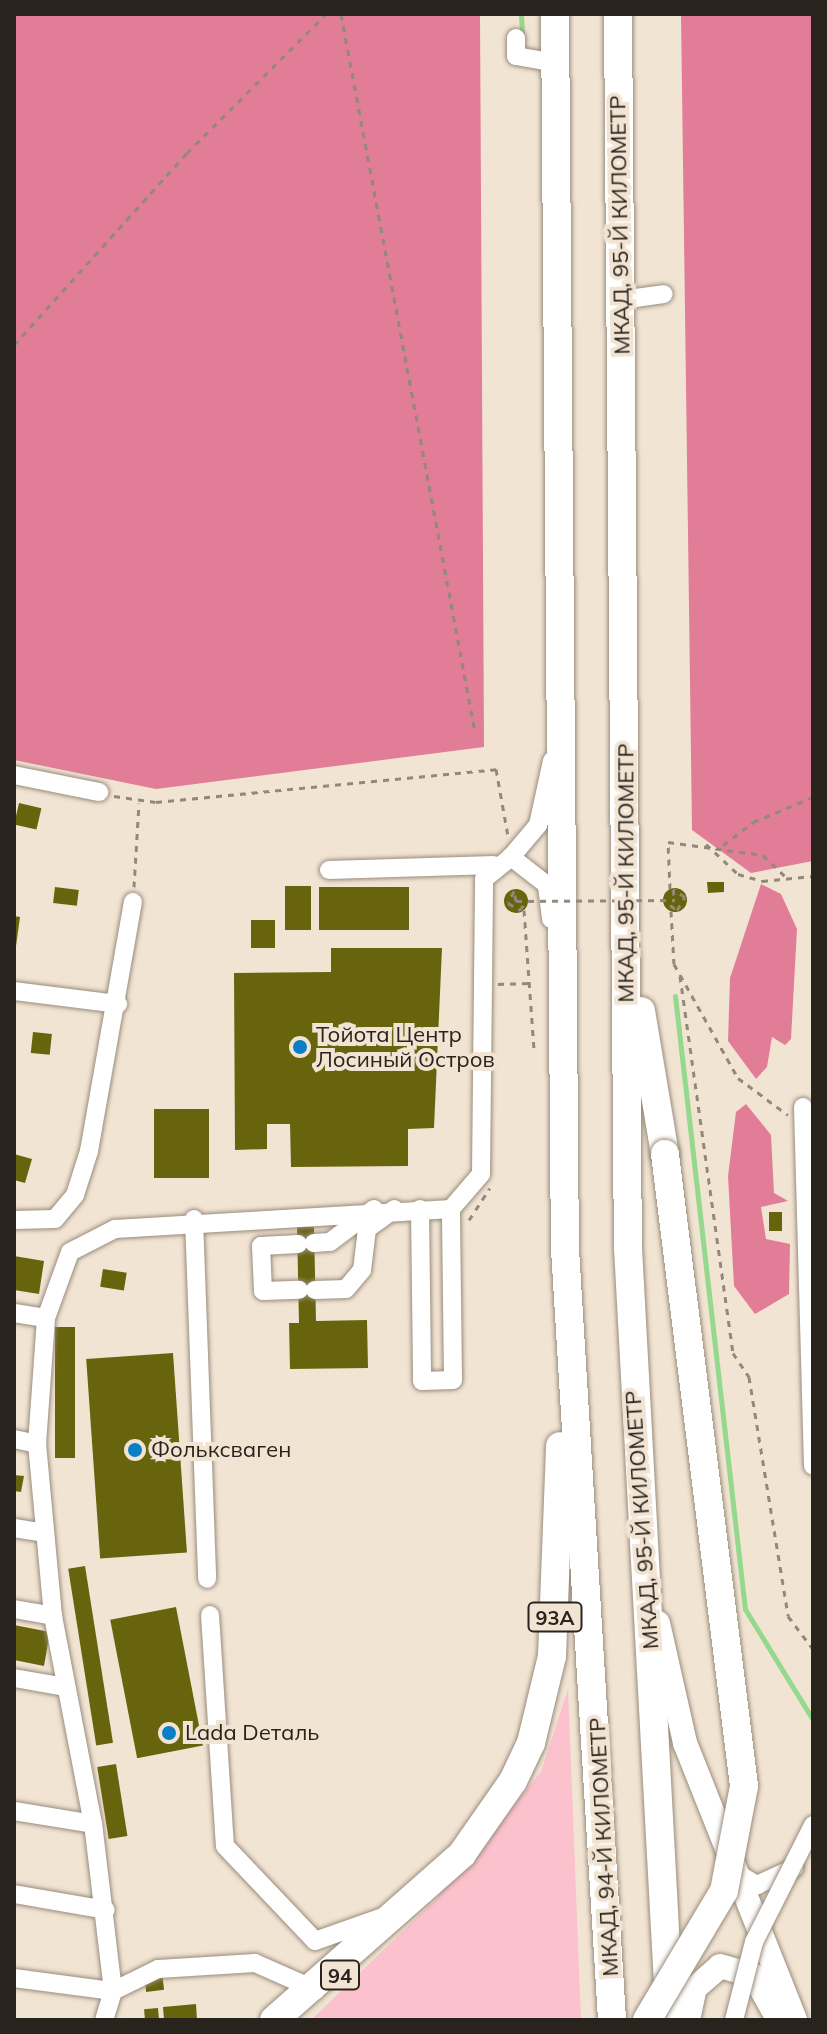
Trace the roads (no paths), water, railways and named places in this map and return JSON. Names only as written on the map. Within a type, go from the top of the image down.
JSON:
[{"type":"highway","points":[[555,14],[565,1249]]},
{"type":"highway","name":"МКАД, 95-Й КИЛОМЕТР","points":[[618,14],[628,1248],[670,2020]]},
{"type":"highway","points":[[627,932],[665,1154],[744,1786],[724,1891],[647,2020]]},
{"type":"highway","name":"МКАД, 94-Й КИЛОМЕТР","points":[[565,1249],[595,1674],[612,2020]]},
{"type":"highway","name":"93A","points":[[274,2020],[315,1994],[393,1920],[488,1819],[531,1743],[544,1699],[556,1597],[565,1249]]},
{"type":"main road","points":[[644,1546],[685,1743],[732,1868],[795,2020]]},
{"type":"main road","points":[[688,2020],[695,1988],[720,1966],[754,1976],[779,2020]]},
{"type":"main road","name":"94","points":[[294,2020],[315,1994]]},
{"type":"street","points":[[516,38],[516,56],[555,63]]},
{"type":"street","points":[[621,300],[664,294]]},
{"type":"street","points":[[420,1209],[422,1381],[453,1380],[451,1209],[481,1174],[484,879],[538,825],[562,691]]},
{"type":"street","points":[[14,775],[99,792]]},
{"type":"street","points":[[329,870],[503,861],[547,885],[564,1004]]},
{"type":"street","points":[[14,1220],[55,1219],[75,1195],[89,1151],[118,1004],[133,902]]},
{"type":"street","points":[[14,991],[118,1004]]},
{"type":"street","points":[[803,1107],[807,1134],[813,1466]]},
{"type":"street","points":[[104,2020],[113,1991],[106,1910],[93,1824],[53,1616],[37,1444],[46,1318],[77,1246],[115,1229],[194,1219],[374,1209],[451,1209]]},
{"type":"street","points":[[374,1209],[330,1242],[261,1246],[263,1291],[346,1289],[362,1270],[367,1229],[395,1209]]},
{"type":"street","points":[[194,1219],[207,1579]]},
{"type":"street","points":[[14,1313],[46,1318]]},
{"type":"street","points":[[14,1439],[37,1444]]},
{"type":"street","points":[[14,1528],[45,1533]]},
{"type":"street","points":[[14,1609],[53,1616]]},
{"type":"street","points":[[210,1615],[225,1846],[315,1941],[393,1920]]},
{"type":"street","points":[[14,1678],[66,1687]]},
{"type":"street","points":[[14,1811],[93,1824]]},
{"type":"street","points":[[734,2020],[754,1942],[813,1825]]},
{"type":"street","points":[[754,1923],[794,1868],[813,1835]]},
{"type":"street","points":[[732,1868],[742,1882],[757,1885],[794,1868]]},
{"type":"street","points":[[14,1894],[106,1910]]},
{"type":"street","points":[[14,1978],[113,1991],[158,1969],[255,1963],[315,1994]]},
{"type":"waterway","points":[[521,14],[522,35]]},
{"type":"waterway","points":[[675,996],[745,1609],[813,1720]]},
{"type":"place","name":"Тойота Центр Лосиный Остров","points":[[300,1047]]},
{"type":"place","name":"Фольксваген","points":[[135,1450]]},
{"type":"place","name":"Lada Dеталь","points":[[169,1733]]}]
